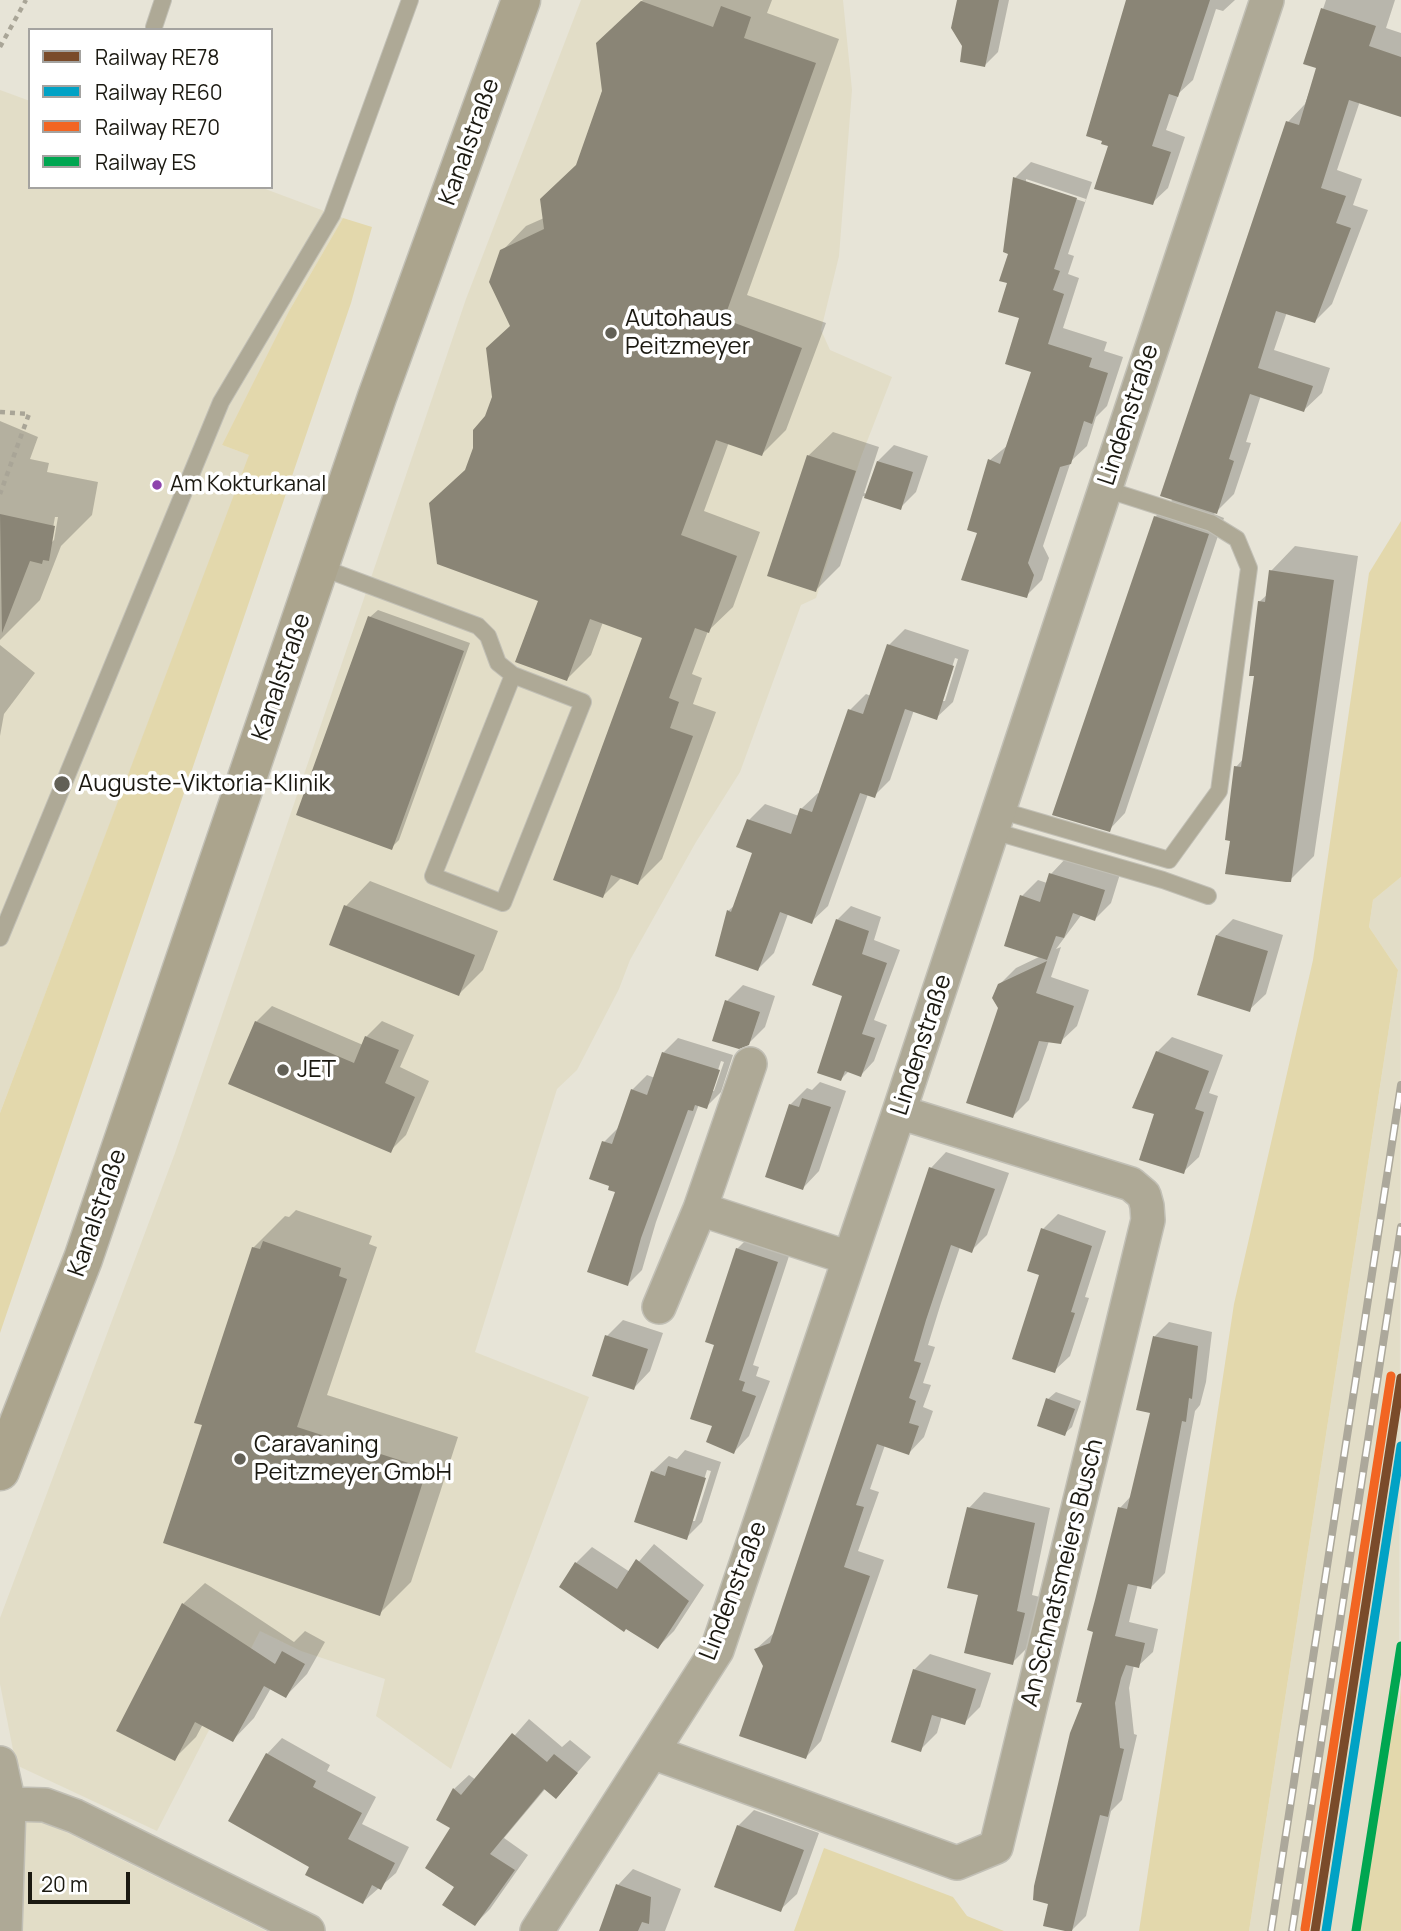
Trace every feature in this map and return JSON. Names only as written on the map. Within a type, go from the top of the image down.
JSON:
[{"type":"main road","name":"Kanalstraße","points":[[0,1471],[83,1259],[377,397],[521,0]]},
{"type":"street","name":"Lindenstraße","points":[[537,1931],[717,1650],[899,1112],[1267,0]]},
{"type":"street","points":[[659,1307],[700,1209],[750,1064]]},
{"type":"street","name":"An Schnatsmeiers Busch","points":[[652,1752],[957,1863],[996,1847],[1149,1220],[1144,1195],[1131,1184],[899,1112]]},
{"type":"street","points":[[700,1209],[849,1258]]},
{"type":"street","points":[[0,1763],[9,1804],[5,1931]]},
{"type":"street","points":[[9,1804],[45,1805],[75,1816],[308,1931]]},
{"type":"lane","points":[[154,27],[163,0]]},
{"type":"lane","points":[[0,938],[221,402],[332,215],[410,0]]},
{"type":"lane","points":[[996,820],[1169,860],[1219,791],[1250,568],[1237,539],[1211,523],[1104,489]]},
{"type":"lane","points":[[320,567],[478,626],[488,636],[498,663],[513,675],[583,702],[503,903],[433,876],[513,675]]},
{"type":"lane","points":[[996,820],[1208,897]]},
{"type":"path","points":[[0,47],[26,0]]},
{"type":"path","points":[[0,412],[29,414],[0,494]]},
{"type":"shaded area","points":[[581,0],[843,0],[852,90],[839,256],[821,330],[830,350],[892,377],[861,457],[816,598],[801,605],[740,772],[696,842],[630,960],[619,989],[577,1070],[557,1089],[475,1352],[589,1397],[451,1769],[376,1716],[385,1679],[301,1651],[260,1631],[157,1831],[16,1765],[0,1684],[0,1618],[175,1153],[466,299]]},
{"type":"shaded area","name":"Auguste-Viktoria-Klinik","points":[[0,90],[28,100],[28,189],[265,189],[343,218],[289,311],[222,445],[250,455],[0,1113]]},
{"type":"shaded area","points":[[343,218],[372,227],[351,303],[0,1333],[0,1113],[249,455],[222,445],[289,311]]},
{"type":"shaded area","points":[[1401,521],[1401,877],[1373,900],[1369,927],[1398,970],[1249,1931],[1139,1931],[1234,1304],[1313,960],[1369,573]]},
{"type":"shaded area","points":[[1401,877],[1399,1708],[1388,1731],[1358,1931],[1249,1931],[1398,970],[1369,927],[1373,900]]},
{"type":"shaded area","points":[[1401,1687],[1401,1931],[1358,1931],[1389,1731],[1399,1708]]},
{"type":"shaded area","points":[[0,1799],[102,1850],[266,1931],[0,1931]]},
{"type":"shaded area","points":[[824,1848],[953,1897],[967,1916],[1004,1931],[794,1931]]},
{"type":"building","points":[[957,0],[999,0],[985,67],[960,62],[962,46],[951,28]]},
{"type":"building","points":[[1126,0],[1210,0],[1178,97],[1169,94],[1152,146],[1171,152],[1153,205],[1094,189],[1108,146],[1086,136]]},
{"type":"building","name":"Autohaus Peitzmeyer","points":[[641,1],[713,27],[721,6],[751,17],[744,38],[816,63],[724,319],[802,348],[762,456],[716,440],[681,535],[737,556],[709,633],[695,628],[669,698],[679,702],[670,728],[693,736],[638,885],[611,875],[603,898],[553,880],[642,638],[590,619],[567,681],[515,662],[538,601],[437,564],[429,503],[465,470],[473,448],[473,430],[485,416],[492,397],[486,348],[510,326],[489,282],[500,250],[544,229],[540,199],[576,165],[602,91],[596,43]]},
{"type":"building","points":[[1321,8],[1376,26],[1369,46],[1401,57],[1401,117],[1349,100],[1321,188],[1346,196],[1336,223],[1351,228],[1315,323],[1276,311],[1258,368],[1313,386],[1304,412],[1250,394],[1229,459],[1234,461],[1217,514],[1160,496],[1286,121],[1299,125],[1316,68],[1303,64]]},
{"type":"building","points":[[1013,177],[1077,198],[1054,269],[1060,271],[1053,290],[1064,294],[1048,344],[1092,358],[1089,367],[1108,373],[1092,424],[1084,421],[1071,464],[1060,467],[1028,563],[1034,575],[1027,598],[961,580],[977,533],[967,530],[988,459],[1000,464],[1031,372],[1005,364],[1019,318],[998,312],[1007,283],[999,281],[1008,254],[1003,252]]},
{"type":"building","points":[[807,455],[856,471],[816,592],[767,576]]},
{"type":"building","points":[[877,461],[913,472],[901,510],[864,498]]},
{"type":"building","points":[[0,514],[55,526],[49,561],[43,560],[42,564],[30,561],[2,633]]},
{"type":"building","points":[[1154,516],[1209,534],[1110,832],[1052,815]]},
{"type":"building","points":[[1269,570],[1334,580],[1291,882],[1225,874],[1230,841],[1225,840],[1234,766],[1241,767],[1254,676],[1249,676],[1258,601],[1265,602]]},
{"type":"building","points":[[368,616],[464,651],[392,850],[296,815]]},
{"type":"building","points":[[887,644],[954,666],[937,720],[905,709],[875,798],[860,793],[812,924],[780,912],[758,971],[715,956],[727,910],[731,912],[752,853],[736,847],[747,819],[791,834],[800,808],[812,812],[848,709],[863,714]]},
{"type":"building","points":[[1049,873],[1105,890],[1095,921],[1073,913],[1064,938],[1056,936],[1047,960],[1004,946],[1020,895],[1040,902]]},
{"type":"building","points":[[344,905],[475,955],[459,996],[329,945]]},
{"type":"building","points":[[836,919],[869,931],[862,954],[887,963],[862,1034],[875,1038],[861,1077],[845,1071],[841,1081],[817,1073],[842,996],[812,985]]},
{"type":"building","points":[[1216,935],[1268,951],[1250,1012],[1197,995]]},
{"type":"building","points":[[1047,961],[1036,993],[1074,1006],[1061,1044],[1039,1041],[1013,1118],[966,1103],[998,1008],[992,998],[998,984]]},
{"type":"building","points":[[725,1000],[760,1012],[749,1045],[739,1049],[712,1041]]},
{"type":"building","points":[[255,1021],[354,1063],[365,1036],[399,1050],[385,1083],[415,1097],[391,1153],[228,1084]]},
{"type":"building","points":[[1156,1051],[1209,1071],[1195,1109],[1204,1112],[1184,1174],[1139,1160],[1154,1114],[1132,1108]]},
{"type":"building","points":[[662,1052],[720,1070],[707,1109],[695,1105],[693,1111],[688,1110],[641,1238],[628,1286],[587,1272],[615,1192],[608,1190],[609,1186],[589,1179],[602,1141],[612,1144],[631,1089],[647,1095]]},
{"type":"building","points":[[802,1098],[831,1107],[803,1190],[765,1177],[789,1104],[799,1107]]},
{"type":"building","points":[[929,1167],[995,1189],[972,1253],[951,1245],[926,1320],[914,1361],[921,1363],[909,1398],[916,1401],[909,1423],[919,1426],[909,1455],[877,1444],[856,1505],[864,1507],[844,1567],[870,1576],[806,1759],[739,1736],[763,1666],[754,1649],[770,1643]]},
{"type":"building","points":[[1041,1228],[1092,1246],[1071,1312],[1075,1313],[1055,1373],[1012,1359],[1039,1275],[1027,1271]]},
{"type":"building","points":[[263,1241],[341,1268],[339,1276],[347,1279],[297,1427],[427,1469],[380,1616],[163,1543],[202,1425],[194,1423],[252,1247],[260,1249]]},
{"type":"building","points":[[736,1248],[778,1262],[739,1380],[745,1382],[742,1391],[756,1396],[734,1454],[706,1442],[712,1426],[690,1419],[714,1345],[705,1342]]},
{"type":"building","points":[[605,1335],[648,1349],[634,1390],[592,1376]]},
{"type":"building","points":[[1153,1336],[1198,1346],[1192,1399],[1189,1398],[1186,1422],[1182,1421],[1151,1589],[1128,1584],[1115,1636],[1145,1643],[1139,1668],[1126,1665],[1121,1678],[1115,1703],[1120,1748],[1124,1749],[1108,1817],[1100,1815],[1072,1931],[1065,1931],[1043,1926],[1048,1904],[1033,1900],[1034,1886],[1070,1733],[1082,1703],[1076,1702],[1093,1632],[1087,1630],[1118,1507],[1127,1509],[1150,1413],[1136,1410]]},
{"type":"building","points":[[1046,1398],[1075,1409],[1065,1436],[1037,1426]]},
{"type":"building","points":[[668,1466],[706,1478],[687,1540],[634,1522],[651,1471],[665,1476]]},
{"type":"building","points":[[967,1507],[1035,1523],[1017,1611],[1025,1613],[1013,1665],[964,1653],[978,1595],[947,1588]]},
{"type":"building","points":[[636,1559],[689,1601],[658,1649],[626,1629],[624,1632],[559,1587],[575,1562],[617,1589]]},
{"type":"building","points":[[182,1603],[275,1664],[282,1651],[305,1664],[286,1698],[264,1686],[233,1742],[195,1722],[175,1761],[116,1731]]},
{"type":"building","points":[[913,1669],[976,1689],[965,1725],[932,1715],[921,1752],[891,1742]]},
{"type":"building","points":[[512,1733],[547,1762],[554,1754],[578,1773],[556,1799],[544,1789],[490,1854],[515,1870],[475,1926],[442,1905],[454,1887],[425,1868],[450,1828],[436,1820],[453,1788],[461,1795]]},
{"type":"building","points":[[266,1753],[316,1781],[313,1787],[362,1813],[348,1839],[395,1863],[381,1890],[372,1885],[363,1904],[305,1875],[309,1867],[228,1821]]},
{"type":"building","points":[[737,1825],[804,1850],[781,1912],[714,1887]]},
{"type":"building","points":[[616,1884],[651,1897],[649,1924],[642,1922],[638,1931],[599,1931]]},
{"type":"railway","points":[[1271,1931],[1401,1085]]},
{"type":"railway","points":[[1292,1931],[1401,1227]]},
{"type":"rail line","name":"RE70","points":[[1305,1929],[1391,1376]]},
{"type":"rail line","name":"RE78","points":[[1315,1931],[1401,1378]]},
{"type":"rail line","name":"RE60","points":[[1326,1931],[1401,1446]]},
{"type":"rail line","name":"ES","points":[[1356,1931],[1401,1646]]},
{"type":"place","name":"Autohaus Peitzmeyer","points":[[611,333]]},
{"type":"place","name":"Am Kokturkanal","points":[[157,485]]},
{"type":"place","name":"Auguste-Viktoria-Klinik","points":[[62,784]]},
{"type":"place","name":"JET","points":[[283,1070]]},
{"type":"place","name":"Caravaning Peitzmeyer GmbH","points":[[240,1459]]}]
